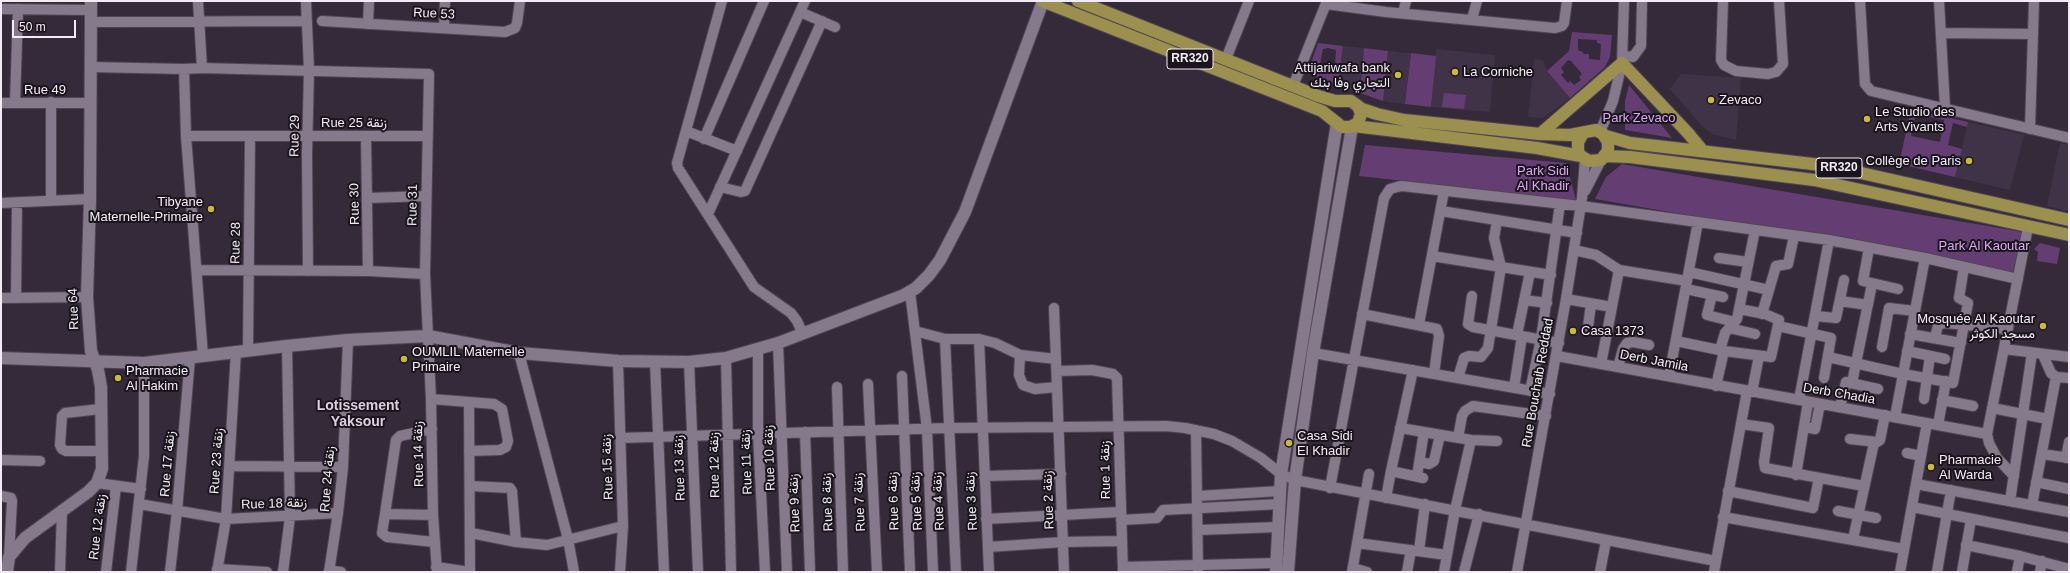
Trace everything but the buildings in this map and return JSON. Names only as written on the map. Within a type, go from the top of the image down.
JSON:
[{"type":"main road","name":"RR320","points":[[1043,1],[1318,110],[1344,127],[1353,126],[1537,148],[1583,158],[1593,162],[1603,158],[1630,157],[1814,180],[2069,235]]},
{"type":"main road","name":"RR320","points":[[1078,1],[1324,98],[1351,101],[1373,113],[1404,120],[1540,134],[1570,135],[1591,130],[1630,143],[1702,150],[1830,166],[2069,220]]},
{"type":"main road","points":[[1540,134],[1623,60],[1702,150]]},
{"type":"main road","points":[[1336,122],[1334,109],[1343,101]]},
{"type":"main road","points":[[1353,126],[1360,117],[1358,106]]},
{"type":"main road","points":[[1583,133],[1578,142],[1578,152],[1583,158]]},
{"type":"main road","points":[[1603,134],[1609,148],[1603,158]]},
{"type":"street","points":[[198,1],[202,68]]},
{"type":"street","name":"Rue 29","points":[[306,1],[309,70],[308,271]]},
{"type":"street","points":[[368,24],[369,1]]},
{"type":"street","points":[[444,28],[445,1]]},
{"type":"street","name":"Rue 53","points":[[322,21],[506,32],[515,28],[520,1]]},
{"type":"street","points":[[722,1],[677,162],[678,168],[754,287],[791,313],[797,321],[803,334]]},
{"type":"street","points":[[704,139],[764,1]]},
{"type":"street","points":[[708,214],[805,1]]},
{"type":"street","points":[[1,358],[144,363],[242,350],[348,340],[428,336],[519,353],[618,361],[689,362],[726,358],[758,350],[910,292],[929,275],[940,260],[965,212],[1043,1]]},
{"type":"street","points":[[1226,59],[1249,1]]},
{"type":"street","points":[[1403,13],[1406,1]]},
{"type":"street","points":[[1472,19],[1476,1]]},
{"type":"street","points":[[1293,86],[1327,2],[1403,13],[1558,28],[1564,23],[1567,1]]},
{"type":"street","points":[[1603,134],[1614,101],[1623,60],[1624,1]]},
{"type":"street","points":[[1623,60],[1633,57],[1641,46],[1642,1]]},
{"type":"street","points":[[1723,1],[1720,60],[1724,65],[1736,71],[1768,74],[1776,72],[1783,64],[1779,1]]},
{"type":"street","points":[[1860,1],[1865,84],[1868,88],[1881,94],[1945,107],[2069,138]]},
{"type":"street","points":[[1939,1],[1945,107]]},
{"type":"street","points":[[2030,129],[2034,1]]},
{"type":"street","points":[[1,9],[90,5]]},
{"type":"street","name":"Rue 64","points":[[90,5],[90,199],[86,297],[89,340],[94,362],[100,378],[102,469],[97,483]]},
{"type":"street","points":[[15,103],[18,9]]},
{"type":"street","points":[[800,12],[835,27]]},
{"type":"street","points":[[91,22],[198,20],[307,21]]},
{"type":"street","points":[[720,187],[741,192],[745,191],[822,21]]},
{"type":"street","points":[[1942,33],[2032,34]]},
{"type":"street","points":[[90,67],[309,70]]},
{"type":"street","points":[[184,69],[186,136],[204,356]]},
{"type":"street","name":"Rue 31","points":[[309,70],[429,74],[425,274],[428,336]]},
{"type":"street","points":[[51,102],[51,200]]},
{"type":"street","name":"Rue 49","points":[[1,103],[90,102]]},
{"type":"street","points":[[1123,570],[1276,567],[1281,474],[1336,122]]},
{"type":"street","points":[[1288,572],[1295,480],[1313,353],[1353,126]]},
{"type":"street","points":[[686,131],[737,151]]},
{"type":"street","name":"Rue 25 زنقة","points":[[186,136],[427,136]]},
{"type":"street","name":"Rue 28","points":[[242,350],[248,270],[250,136]]},
{"type":"street","name":"Rue 30","points":[[366,137],[368,271]]},
{"type":"street","name":"Rue Bouchaib Reddad","points":[[1517,572],[1557,356],[1577,233],[1581,202],[1583,158]]},
{"type":"street","name":"Rue Bouchaib Reddad","points":[[1581,202],[1603,158]]},
{"type":"street","points":[[1330,488],[1384,198],[1390,189],[1402,186],[1560,204],[1581,202],[1698,222],[1829,240],[1925,258],[2018,279]]},
{"type":"street","points":[[1419,324],[1444,191]]},
{"type":"street","points":[[368,198],[426,196]]},
{"type":"street","points":[[1,203],[90,199]]},
{"type":"street","points":[[16,298],[17,203]]},
{"type":"street","points":[[1530,391],[1547,303],[1560,204]]},
{"type":"street","points":[[1441,211],[1557,231],[1577,233]]},
{"type":"street","points":[[1458,378],[1464,358],[1468,356],[1481,357],[1486,352],[1491,331],[1501,267],[1494,238],[1497,221]]},
{"type":"street","points":[[1669,376],[1698,222]]},
{"type":"street","points":[[2014,476],[1996,458],[1989,443],[1987,434],[2028,226]]},
{"type":"street","points":[[1716,386],[1723,338],[1732,325],[1739,309],[1755,230]]},
{"type":"street","points":[[1762,314],[1776,266],[1788,264],[1794,236]]},
{"type":"street","points":[[1796,475],[1804,427],[1804,401],[1812,333],[1829,240]]},
{"type":"street","points":[[1869,248],[1862,281],[1898,289]]},
{"type":"street","points":[[1574,250],[1596,254],[1619,270],[1687,281],[1744,284],[1769,290]]},
{"type":"street","points":[[1432,256],[1551,275]]},
{"type":"street","points":[[1719,258],[1748,262]]},
{"type":"street","points":[[1850,439],[1874,443],[1880,440],[1890,416],[1903,374],[1925,258]]},
{"type":"street","points":[[1828,356],[1903,374],[1954,382],[1968,302],[1959,298],[1964,267]]},
{"type":"street","points":[[198,270],[368,271],[425,274]]},
{"type":"street","points":[[1601,364],[1619,270]]},
{"type":"street","points":[[1514,388],[1524,300],[1530,272]]},
{"type":"street","points":[[1815,316],[1835,319],[1844,280]]},
{"type":"street","points":[[1687,281],[1712,295],[1723,297]]},
{"type":"street","points":[[1852,384],[1872,284]]},
{"type":"street","name":"Rue 5 زنقة","points":[[910,292],[927,429],[933,572]]},
{"type":"street","points":[[1712,295],[1707,315],[1755,334]]},
{"type":"street","points":[[1472,296],[1468,324],[1473,327],[1559,343]]},
{"type":"street","points":[[1,298],[86,297]]},
{"type":"street","points":[[1566,298],[1612,307]]},
{"type":"street","points":[[1524,300],[1547,303]]},
{"type":"street","points":[[1840,301],[1868,305]]},
{"type":"street","points":[[1588,327],[1591,304]]},
{"type":"street","name":"Rue 2 زنقة","points":[[1054,308],[1064,572]]},
{"type":"street","points":[[1882,347],[1889,308],[1915,311]]},
{"type":"street","points":[[1676,341],[1722,351],[1772,357],[1778,326],[1778,318],[1739,309]]},
{"type":"street","points":[[1362,314],[1435,328],[1439,332],[1434,374]]},
{"type":"street","points":[[1935,338],[1938,325],[1945,323],[2008,329]]},
{"type":"street","points":[[1778,326],[1831,338],[1824,378]]},
{"type":"street","points":[[915,331],[945,339],[979,339],[995,343],[1020,355],[1056,360]]},
{"type":"street","points":[[1910,334],[1960,343]]},
{"type":"street","name":"Rue 14 زنقة","points":[[428,336],[436,570]]},
{"type":"street","name":"Rue 4 زنقة","points":[[945,339],[956,572]]},
{"type":"street","name":"Rue 3 زنقة","points":[[979,339],[989,572]]},
{"type":"street","name":"Rue 24 زنقة","points":[[329,571],[343,467],[348,340]]},
{"type":"street","points":[[1618,367],[1623,349],[1627,343],[1633,342],[1649,345]]},
{"type":"street","name":"Rue 10 زنقة","points":[[778,343],[787,572]]},
{"type":"street","points":[[283,572],[290,516],[287,346]]},
{"type":"street","points":[[2004,349],[2069,357]]},
{"type":"street","name":"Rue 23 زنقة","points":[[217,571],[226,518],[242,350]]},
{"type":"street","name":"Rue 11 زنقة","points":[[758,350],[758,434],[765,572]]},
{"type":"street","points":[[1907,351],[1945,359]]},
{"type":"street","points":[[519,353],[568,539],[574,572]]},
{"type":"street","points":[[1313,353],[1550,394]]},
{"type":"street","points":[[2010,501],[2032,353]]},
{"type":"street","points":[[1020,355],[1019,375],[1023,385],[1035,389],[1057,387]]},
{"type":"street","points":[[2043,355],[2048,371],[2056,377],[2069,378]]},
{"type":"street","name":"Derb Jamila","points":[[1557,356],[1749,392]]},
{"type":"street","points":[[1714,572],[1741,424],[1759,356]]},
{"type":"street","points":[[1924,399],[1930,356]]},
{"type":"street","name":"Rue 17 زنقة","points":[[170,572],[178,511],[190,358]]},
{"type":"street","name":"Rue 12 زنقة","points":[[726,358],[732,572]]},
{"type":"street","name":"Rue 15 زنقة","points":[[618,361],[623,526],[620,572]]},
{"type":"street","points":[[655,362],[664,572]]},
{"type":"street","name":"Rue 13 زنقة","points":[[689,362],[698,572]]},
{"type":"street","points":[[131,572],[144,456],[144,363]]},
{"type":"street","points":[[1057,371],[1083,369],[1112,374],[1117,378],[1118,427],[1166,426],[1196,430],[1232,441],[1261,458],[1281,474],[1295,480],[1330,488],[1479,514],[1716,561]]},
{"type":"street","points":[[1386,498],[1390,471],[1413,370]]},
{"type":"street","name":"Rue 6 زنقة","points":[[902,376],[910,572]]},
{"type":"street","points":[[2032,505],[2056,377]]},
{"type":"street","points":[[1938,425],[1946,381]]},
{"type":"street","points":[[1840,407],[1846,383],[1878,389]]},
{"type":"street","name":"Rue 7 زنقة","points":[[868,384],[876,572]]},
{"type":"street","name":"Rue 8 زنقة","points":[[836,387],[843,572]]},
{"type":"street","name":"Derb Chadia","points":[[1749,392],[1987,434]]},
{"type":"street","points":[[431,399],[494,404],[500,407],[508,441],[506,447],[500,450],[469,451]]},
{"type":"street","points":[[1942,400],[1973,406]]},
{"type":"street","points":[[436,570],[470,572],[471,533],[469,403]]},
{"type":"street","points":[[1804,427],[1815,429],[1820,404]]},
{"type":"street","points":[[1458,438],[1462,416],[1465,411],[1473,406],[1546,416]]},
{"type":"street","points":[[1992,408],[2048,419]]},
{"type":"street","points":[[100,409],[65,413],[62,416],[60,446],[66,451],[102,451]]},
{"type":"street","points":[[1900,572],[1927,423]]},
{"type":"street","points":[[1741,424],[1769,428],[1764,462],[1766,468],[1796,475],[1864,486]]},
{"type":"street","name":"Rue 1 زنقة","points":[[620,438],[949,428],[1118,427],[1123,570]]},
{"type":"street","points":[[1400,428],[1471,440],[1497,441]]},
{"type":"street","points":[[432,429],[400,436],[396,440],[382,533],[384,536],[434,542]]},
{"type":"street","points":[[1196,430],[1199,568]]},
{"type":"street","name":"Rue 9 زنقة","points":[[805,432],[810,572]]},
{"type":"street","points":[[1390,471],[1420,477],[1420,462],[1424,432]]},
{"type":"street","points":[[1420,462],[1429,464],[1434,461],[1440,435]]},
{"type":"street","points":[[1444,572],[1455,510],[1471,440]]},
{"type":"street","points":[[2042,454],[2068,458],[2069,442]]},
{"type":"street","points":[[1853,539],[1874,443]]},
{"type":"street","points":[[1908,453],[1921,456]]},
{"type":"street","points":[[1,460],[40,461]]},
{"type":"street","points":[[230,466],[289,468],[343,467]]},
{"type":"street","points":[[984,476],[1061,474]]},
{"type":"street","points":[[1367,572],[1352,570],[1369,474]]},
{"type":"street","points":[[1728,491],[1813,508],[1819,478]]},
{"type":"street","points":[[2036,482],[2069,489]]},
{"type":"street","points":[[9,558],[24,538],[79,499],[97,483],[141,488]]},
{"type":"street","points":[[1916,484],[2069,512]]},
{"type":"street","name":"Rue 12 زنقة","points":[[106,572],[116,486]]},
{"type":"street","points":[[470,486],[510,488],[512,491],[516,542]]},
{"type":"street","points":[[1937,572],[1951,490]]},
{"type":"street","points":[[1198,496],[1280,491]]},
{"type":"street","points":[[6,497],[5,530],[9,558],[7,572]]},
{"type":"street","name":"Rue 18 زنقة","points":[[139,504],[226,518],[338,513]]},
{"type":"street","points":[[986,519],[1062,515],[1157,518],[1163,510],[1280,504]]},
{"type":"street","points":[[1407,572],[1415,550],[1425,504]]},
{"type":"street","points":[[1912,507],[2069,538]]},
{"type":"street","points":[[60,572],[62,510]]},
{"type":"street","points":[[1838,511],[1876,518]]},
{"type":"street","points":[[385,514],[433,515]]},
{"type":"street","points":[[1464,572],[1479,514]]},
{"type":"street","points":[[1723,517],[1904,549]]},
{"type":"street","points":[[1962,572],[1971,519]]},
{"type":"street","points":[[1897,525],[1908,527]]},
{"type":"street","points":[[471,533],[516,542],[548,545],[623,526]]},
{"type":"street","points":[[1199,530],[1278,527]]},
{"type":"street","points":[[1600,572],[1606,540]]},
{"type":"street","points":[[988,547],[1063,542],[1121,541]]},
{"type":"street","points":[[1358,542],[1447,555]]},
{"type":"street","points":[[1966,545],[2042,561],[2067,569]]},
{"type":"street","points":[[2017,572],[2020,556]]},
{"type":"street","points":[[2040,572],[2042,561]]},
{"type":"street","points":[[217,571],[267,572]]},
{"type":"street","points":[[329,571],[342,572]]},
{"type":"shaded area","points":[[1343,46],[1364,48],[1360,93],[1338,85]]},
{"type":"shaded area","points":[[1436,49],[1495,55],[1490,112],[1431,107]]},
{"type":"shaded area","points":[[1388,51],[1411,53],[1405,104],[1383,101]]},
{"type":"shaded area","points":[[1534,59],[1543,60],[1547,71],[1570,98],[1543,118],[1528,117]]},
{"type":"shaded area","points":[[1681,74],[1741,78],[1736,140],[1712,134],[1702,126],[1670,89]]},
{"type":"shaded area","points":[[1968,122],[2024,135],[2010,190],[1955,177]]},
{"type":"shaded area","points":[[2060,143],[2069,145],[2069,211],[2047,206]]},
{"type":"green space","points":[[1572,32],[1612,35],[1610,57],[1605,67],[1570,98],[1547,71],[1569,51]],"holes":[[[1578,39],[1597,40],[1597,43],[1601,44],[1600,60],[1589,59],[1589,54],[1583,54],[1583,52],[1578,50]],[[1568,60],[1571,61],[1582,74],[1579,77],[1581,80],[1574,85],[1570,81],[1568,83],[1561,75],[1564,72],[1561,68]]]},
{"type":"green space","points":[[1318,43],[1343,46],[1338,85],[1315,76],[1310,66]],"holes":[[[1328,48],[1336,50],[1335,67],[1320,64],[1323,49]]]},
{"type":"green space","points":[[1364,48],[1388,51],[1383,101],[1360,93]]},
{"type":"green space","points":[[1411,53],[1436,56],[1431,107],[1405,104]]},
{"type":"green space","name":"Park Zevaco","points":[[1629,85],[1672,138],[1625,130],[1625,101]]},
{"type":"green space","points":[[1444,93],[1466,95],[1464,109],[1442,107]]},
{"type":"green space","points":[[1911,109],[1968,122],[1967,127],[1953,123],[1948,145],[1962,149],[1955,177],[1899,164]],"holes":[[[1916,114],[1944,120],[1940,142],[1911,136]]]},
{"type":"green space","name":"Park Sidi Al Khadir","points":[[1365,145],[1566,163],[1576,200],[1359,176]]},
{"type":"green space","name":"Park Al Kaoutar","points":[[1622,164],[2023,232],[2013,272],[1595,199],[1606,177]]},
{"type":"green space","points":[[2040,243],[2060,248],[2057,264],[2037,261],[2038,252],[2034,249]]},
{"type":"place","name":"La Corniche","points":[[1455,72]]},
{"type":"place","name":"Attijariwafa bank التجاري وفا بنك","points":[[1398,75]]},
{"type":"place","name":"Zevaco","points":[[1711,100]]},
{"type":"place","name":"Le Studio des Arts Vivants","points":[[1867,119]]},
{"type":"place","name":"Collège de Paris","points":[[1969,161]]},
{"type":"place","name":"Tibyane Maternelle-Primaire","points":[[211,209]]},
{"type":"place","name":"Mosquée Al Kaoutar مسجد الكوثر","points":[[2043,326]]},
{"type":"place","name":"Casa 1373","points":[[1573,331]]},
{"type":"place","name":"OUMLIL Maternelle Primaire","points":[[404,359]]},
{"type":"place","name":"Pharmacie Al Hakim","points":[[118,378]]},
{"type":"place","name":"Casa Sidi El Khadir","points":[[1289,443]]},
{"type":"place","name":"Pharmacie Al Warda","points":[[1931,467]]},
{"type":"district","name":"Lotissement Yaksour","points":[[358,414]]}]
